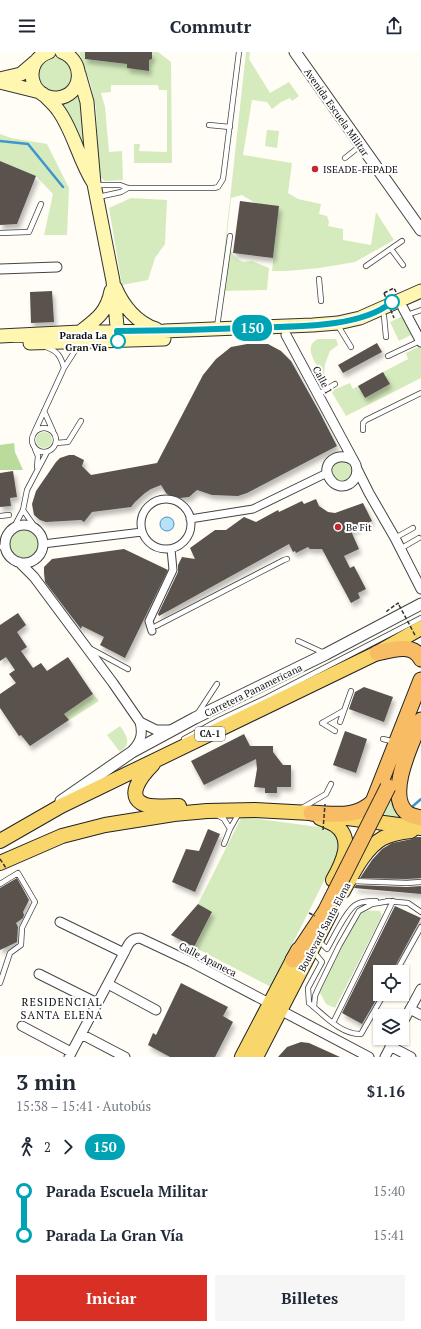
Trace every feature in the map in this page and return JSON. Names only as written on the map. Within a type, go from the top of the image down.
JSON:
[{"type":"highway","points":[[377,653],[399,648],[408,649],[415,652],[421,659]]},
{"type":"highway","points":[[311,813],[350,815],[363,811],[373,802],[402,744],[421,680]]},
{"type":"highway","points":[[293,960],[324,912],[388,787],[421,703]]},
{"type":"highway","points":[[421,720],[402,744],[398,786],[398,798],[400,804],[407,813],[421,818]]},
{"type":"main road","points":[[44,54],[33,67],[32,77],[35,86],[58,110],[95,189]]},
{"type":"main road","points":[[0,81],[21,74],[44,54]]},
{"type":"main road","points":[[68,54],[77,65],[87,102],[95,189],[113,281],[118,336]]},
{"type":"main road","points":[[0,81],[55,98],[67,95],[76,86],[79,74]]},
{"type":"main road","points":[[113,281],[119,295],[137,319],[147,326],[164,331]]},
{"type":"main road","points":[[0,344],[34,343],[80,337],[104,311],[109,302],[113,281]]},
{"type":"main road","points":[[118,336],[164,331],[338,323],[360,318],[405,312],[420,292]]},
{"type":"main road","points":[[0,336],[80,337],[286,335],[340,329],[370,323],[388,314],[398,297],[420,292]]},
{"type":"main road","name":"Carretera Panamericana","points":[[0,841],[61,806],[419,633]]},
{"type":"main road","points":[[163,756],[143,774],[136,787],[135,794],[140,801],[152,806],[202,807],[234,810],[311,813],[421,829]]},
{"type":"main road","points":[[3,866],[62,836],[105,825],[167,815],[234,810]]},
{"type":"main road","name":"Boulevard Santa Elena","points":[[256,1057],[293,960],[338,872],[344,856],[346,846],[344,836],[340,830],[334,825],[311,813]]},
{"type":"main road","name":"Boulevard Santa Elena","points":[[242,1057],[314,944],[348,881],[368,852],[380,840],[394,834],[421,829]]},
{"type":"street","name":"Avenida Escuela Militar","points":[[295,52],[360,146],[421,230]]},
{"type":"street","points":[[0,269],[57,267]]},
{"type":"street","points":[[405,312],[421,342]]},
{"type":"street","name":"Calle 1","points":[[286,335],[319,394],[369,493],[395,538],[421,589]]},
{"type":"street","points":[[340,436],[341,447],[336,457],[328,465],[327,473],[334,484],[357,487],[369,493]]},
{"type":"street","points":[[336,457],[344,456],[356,465],[355,478],[348,485]]},
{"type":"street","points":[[190,519],[253,509],[327,473]]},
{"type":"street","points":[[160,500],[168,500],[180,504],[186,509],[190,519],[191,528],[187,538],[179,546],[171,549],[160,548],[153,545],[147,540],[142,532],[142,521],[144,514],[152,504],[160,500]]},
{"type":"street","points":[[34,577],[38,556],[41,552],[43,544],[41,537],[37,530],[28,525],[19,525],[14,527],[6,536],[2,547],[10,557],[19,562],[34,577],[113,683],[140,722],[142,729],[141,741],[132,752]]},
{"type":"street","points":[[43,544],[142,532]]},
{"type":"street","points":[[154,628],[149,621],[173,570],[171,549]]},
{"type":"street","points":[[19,562],[28,562],[38,556]]},
{"type":"street","name":"Carretera Panamericana","points":[[30,823],[132,752],[195,718],[326,654],[421,604]]},
{"type":"street","points":[[140,722],[156,730],[173,730]]},
{"type":"street","points":[[22,1026],[70,1055],[124,953],[60,922]]},
{"type":"street","name":"Calle Apaneca","points":[[124,953],[131,941],[135,938],[140,938],[191,962],[369,1057]]},
{"type":"street","points":[[39,974],[97,1003]]},
{"type":"street","points":[[108,984],[156,1010]]},
{"type":"street","points":[[421,989],[410,1009],[421,1015]]},
{"type":"street","points":[[81,1034],[125,1057]]},
{"type":"street","points":[[384,1057],[390,1045]]},
{"type":"street","points":[[396,1045],[411,1057]]},
{"type":"lane","points":[[95,189],[120,185],[128,188],[218,187],[223,179],[239,52]]},
{"type":"lane","points":[[208,125],[230,127]]},
{"type":"lane","points":[[345,158],[360,146]]},
{"type":"lane","points":[[95,189],[120,192],[128,188]]},
{"type":"lane","points":[[0,233],[29,232],[41,204]]},
{"type":"lane","points":[[216,329],[230,236]]},
{"type":"lane","points":[[366,266],[402,241]]},
{"type":"lane","points":[[392,249],[403,266]]},
{"type":"lane","points":[[319,279],[321,301]]},
{"type":"lane","points":[[405,312],[421,310]]},
{"type":"lane","points":[[386,337],[388,314]]},
{"type":"lane","points":[[340,329],[352,347]]},
{"type":"lane","points":[[37,469],[38,456],[32,441],[34,433],[80,337]]},
{"type":"lane","points":[[388,356],[421,342]]},
{"type":"lane","points":[[34,343],[57,352],[61,357],[64,368]]},
{"type":"lane","points":[[319,394],[335,384]]},
{"type":"lane","points":[[363,430],[363,423],[366,420],[421,393]]},
{"type":"lane","points":[[14,527],[24,510],[26,493],[37,469],[47,452],[53,448],[56,443],[56,436],[44,411]]},
{"type":"lane","points":[[56,443],[68,442],[81,421]]},
{"type":"lane","points":[[34,433],[38,429],[43,428],[48,428],[53,431]]},
{"type":"lane","points":[[35,449],[41,452],[47,452]]},
{"type":"lane","points":[[24,510],[37,530]]},
{"type":"lane","points":[[0,516],[9,515]]},
{"type":"lane","points":[[395,538],[413,528]]},
{"type":"lane","points":[[400,549],[419,538]]},
{"type":"lane","points":[[154,628],[287,559]]},
{"type":"lane","points":[[163,756],[185,739],[206,726],[280,691],[421,618]]},
{"type":"lane","points":[[298,641],[326,654]]},
{"type":"lane","points":[[85,646],[128,669]]},
{"type":"lane","points":[[195,718],[217,684]]},
{"type":"lane","points":[[340,722],[351,691]]},
{"type":"lane","points":[[335,731],[322,722],[344,712]]},
{"type":"lane","points":[[293,812],[322,797],[329,790],[331,784]]},
{"type":"lane","points":[[224,844],[230,829],[234,810]]},
{"type":"lane","points":[[207,811],[224,819],[230,829]]},
{"type":"lane","points":[[0,884],[18,873]]},
{"type":"lane","points":[[18,873],[24,888]]},
{"type":"lane","points":[[0,983],[10,953],[21,945],[22,928],[35,902],[18,873]]},
{"type":"lane","points":[[348,881],[421,882]]},
{"type":"lane","points":[[314,1007],[315,996],[318,989],[358,911],[372,904],[391,901]]},
{"type":"lane","points":[[333,1023],[391,901]]},
{"type":"lane","points":[[314,944],[327,949],[350,909],[356,904],[364,902],[391,901],[408,903],[421,912]]},
{"type":"lane","points":[[400,965],[421,927]]},
{"type":"lane","points":[[314,944],[322,962],[308,988],[309,1003],[325,1018],[356,1034],[361,1034],[380,1001]]},
{"type":"path","points":[[388,314],[384,293],[394,288]]},
{"type":"path","points":[[387,611],[398,603],[419,633]]},
{"type":"path","points":[[323,830],[325,804]]},
{"type":"path","points":[[0,859],[3,866]]},
{"type":"green space","points":[[79,52],[85,52],[85,59],[127,64],[128,68],[149,70],[149,60],[152,59],[152,52],[158,52],[171,62],[172,163],[134,163],[134,144],[140,144],[139,151],[167,152],[167,90],[159,90],[158,85],[111,85],[111,92],[101,93],[105,107],[109,152],[122,151],[123,180],[105,181],[99,176],[96,108],[90,82]]},
{"type":"green space","name":"ISEADE-FEPADE","points":[[246,52],[250,52],[249,59],[270,93],[289,82],[299,96],[292,101],[290,98],[281,102],[272,109],[267,102],[252,100],[243,155],[292,163],[288,193],[298,199],[321,204],[319,214],[327,216],[329,222],[328,226],[343,229],[343,240],[371,245],[376,212],[394,240],[355,262],[319,268],[272,271],[279,207],[255,203],[242,195],[231,198],[226,243],[235,257],[239,260],[243,262],[252,261],[269,268],[267,290],[220,291]]},
{"type":"green space","points":[[57,54],[74,65],[73,85],[57,95],[39,87],[36,68],[51,55]]},
{"type":"green space","points":[[80,93],[88,162],[60,105]]},
{"type":"green space","points":[[267,130],[279,131],[277,148],[265,146]]},
{"type":"green space","points":[[0,134],[11,138],[47,144],[69,188],[67,235],[44,235],[53,194],[36,176],[0,161]]},
{"type":"green space","points":[[131,198],[167,200],[165,244],[155,258],[148,280],[122,285],[109,208]]},
{"type":"green space","points":[[403,316],[413,334],[399,341],[390,322]]},
{"type":"green space","points":[[318,339],[336,339],[338,345],[330,351],[325,364],[324,377],[312,357],[311,352],[313,342]]},
{"type":"green space","points":[[420,346],[421,378],[346,416],[331,391],[350,383],[353,389],[358,386],[365,398],[390,384],[383,372],[408,359],[406,353]]},
{"type":"green space","points":[[41,432],[47,432],[52,437],[50,446],[47,448],[41,448],[36,443],[36,437]]},
{"type":"green space","points":[[14,443],[15,452],[23,470],[0,470],[0,445]]},
{"type":"green space","points":[[338,460],[349,461],[354,472],[348,481],[338,480],[332,475],[332,468]]},
{"type":"green space","points":[[24,530],[34,534],[38,544],[34,554],[24,558],[14,554],[10,544],[14,534]]},
{"type":"green space","points":[[93,694],[99,701],[69,720],[64,714]]},
{"type":"green space","points":[[120,726],[125,733],[127,743],[124,749],[120,752],[107,735]]},
{"type":"green space","points":[[395,781],[408,819],[379,817]]},
{"type":"green space","points":[[242,816],[334,829],[339,837],[340,849],[271,987],[194,947],[212,913],[198,904]]},
{"type":"green space","points":[[361,910],[380,911],[382,916],[335,1008],[326,1004],[318,989]]},
{"type":"water","points":[[164,517],[170,517],[174,521],[174,527],[170,531],[164,531],[160,527],[160,521]]},
{"type":"building","points":[[85,52],[152,52],[152,59],[149,60],[149,71],[127,68],[127,64],[85,59]]},
{"type":"building","points":[[0,161],[36,176],[17,224],[0,225]]},
{"type":"building","points":[[240,201],[279,206],[273,258],[233,253]]},
{"type":"building","points":[[52,291],[54,322],[31,323],[30,292]]},
{"type":"building","points":[[377,343],[382,352],[343,373],[338,365]]},
{"type":"building","points":[[247,344],[268,344],[281,351],[291,361],[337,446],[247,493],[238,496],[212,495],[197,490],[189,497],[180,498],[170,496],[161,485],[145,493],[131,507],[92,512],[84,522],[81,520],[46,522],[40,520],[34,515],[32,504],[36,491],[60,458],[74,455],[84,460],[82,466],[91,475],[157,463],[203,375],[216,359],[231,347]]},
{"type":"building","points":[[383,372],[390,384],[365,398],[358,386]]},
{"type":"building","points":[[13,471],[17,497],[10,498],[11,506],[0,507],[0,473]]},
{"type":"building","points":[[316,499],[319,506],[328,512],[335,513],[363,503],[372,521],[351,531],[359,549],[344,556],[350,568],[354,566],[366,589],[358,593],[360,598],[351,603],[322,549],[310,549],[308,547],[296,553],[295,551],[293,552],[289,544],[159,616],[158,614],[178,572],[178,565],[182,557],[195,559],[190,548],[215,530],[226,530],[244,517],[256,522],[278,510],[279,512],[302,501],[304,504]]},
{"type":"building","points":[[124,549],[168,570],[125,658],[100,645],[104,637],[82,626],[81,629],[45,582],[44,573],[44,567],[52,559]]},
{"type":"building","points":[[18,613],[26,625],[17,632],[27,647],[21,651],[33,668],[41,663],[47,671],[68,657],[93,694],[64,714],[69,720],[30,746],[21,735],[19,736],[0,708],[0,694],[16,683],[9,674],[15,670],[6,657],[0,661],[0,625]]},
{"type":"building","points":[[364,687],[393,697],[384,722],[349,709],[355,692]]},
{"type":"building","points":[[345,731],[367,739],[356,773],[333,765]]},
{"type":"building","points":[[244,734],[250,746],[273,746],[273,752],[283,765],[291,765],[291,787],[277,787],[277,793],[265,793],[265,788],[254,787],[257,769],[256,759],[204,785],[191,761]]},
{"type":"building","points":[[208,829],[220,834],[195,892],[172,882],[186,849],[199,851]]},
{"type":"building","points":[[421,837],[421,878],[360,878],[372,860],[382,849],[392,843]]},
{"type":"building","points":[[17,878],[29,900],[23,912],[23,918],[16,923],[18,927],[17,942],[0,950],[0,888]]},
{"type":"building","points":[[356,885],[407,887],[421,886],[421,894],[354,888]]},
{"type":"building","points":[[198,904],[212,912],[194,947],[171,935]]},
{"type":"building","points":[[395,906],[421,918],[396,965],[373,965],[373,1001],[375,1001],[362,1024],[342,1013]]},
{"type":"building","points":[[181,983],[228,1007],[223,1016],[233,1022],[215,1057],[170,1057],[148,1045],[153,1033],[156,1035]]},
{"type":"building","points":[[301,1042],[309,1043],[340,1057],[278,1057],[287,1047]]},
{"type":"waterway","points":[[0,141],[28,144],[63,187]]},
{"type":"waterway","points":[[413,806],[421,799]]},
{"type":"bus line","name":"150","points":[[118,341],[117,331],[230,329],[338,323],[360,318],[378,311],[385,308],[392,302]]},
{"type":"place","name":"ISEADE-FEPADE","points":[[315,169]]},
{"type":"place","name":"Parada La Gran Vía","points":[[118,341]]},
{"type":"place","name":"Be Fit","points":[[338,527]]},
{"type":"district","name":"RESIDENCIAL SANTA ELENA","points":[[62,1008]]}]
